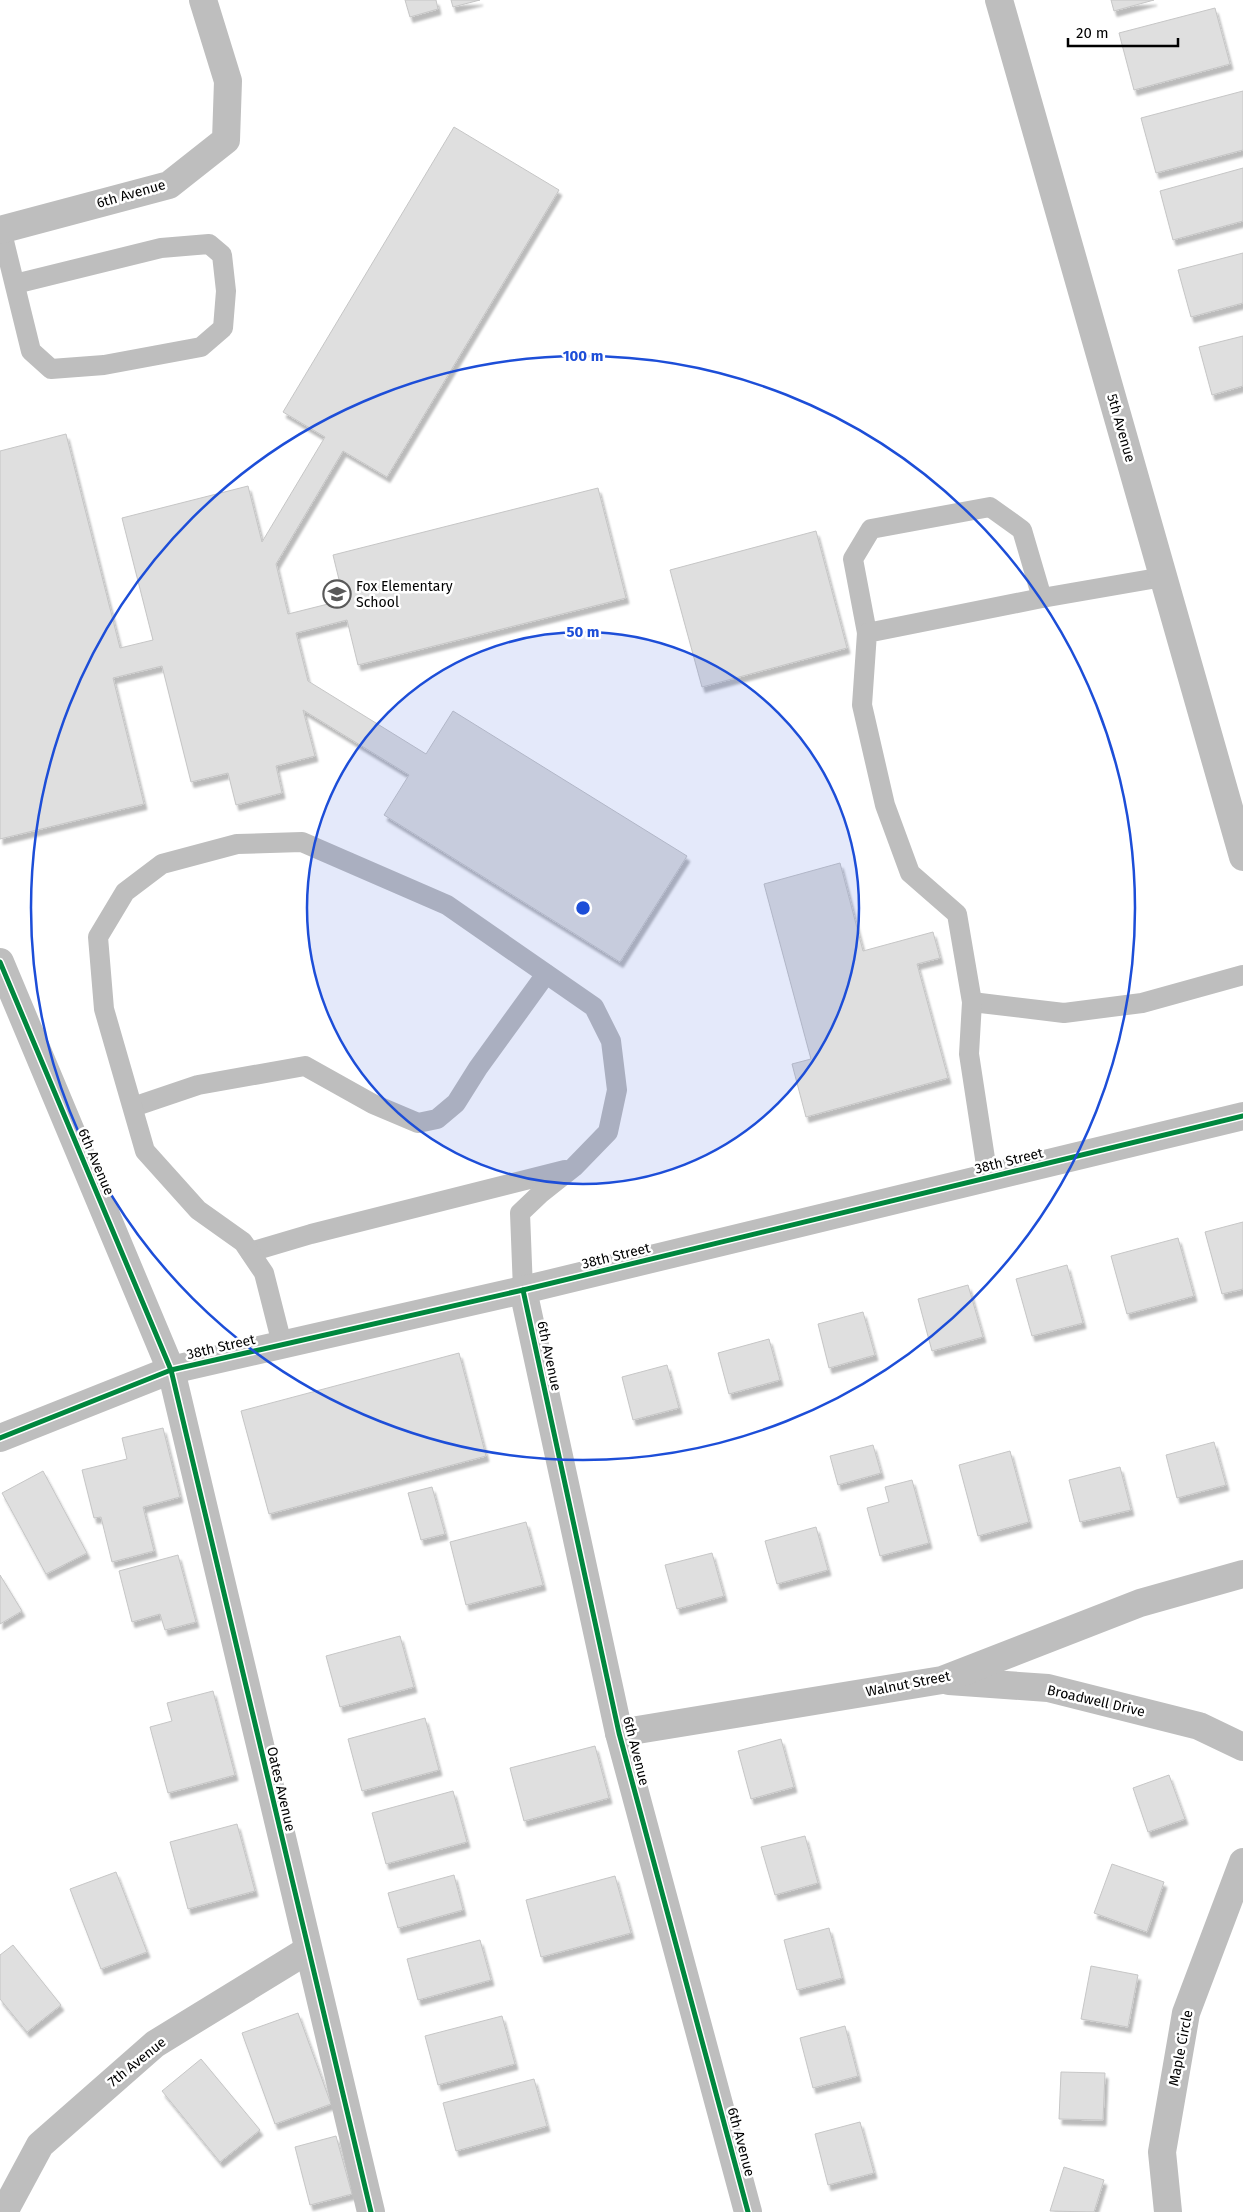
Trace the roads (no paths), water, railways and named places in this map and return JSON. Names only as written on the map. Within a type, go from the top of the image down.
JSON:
[{"type":"street","name":"6th Avenue","points":[[0,229],[169,185],[226,140],[228,81],[203,0]]},
{"type":"street","name":"5th Avenue","points":[[999,0],[1243,857]]},
{"type":"street","name":"6th Avenue","points":[[0,962],[171,1370]]},
{"type":"street","name":"38th Street","points":[[0,1438],[171,1370],[523,1290],[1243,1116]]},
{"type":"street","name":"6th Avenue","points":[[523,1290],[619,1733],[748,2212]]},
{"type":"street","name":"Oates Avenue","points":[[171,1370],[371,2212]]},
{"type":"street","name":"Walnut Street","points":[[619,1733],[942,1680],[1140,1603],[1243,1574]]},
{"type":"street","name":"Broadwell Drive","points":[[942,1680],[1048,1688],[1199,1726],[1243,1747]]},
{"type":"street","name":"Maple Circle","points":[[1168,2212],[1162,2152],[1186,2013],[1243,1862]]},
{"type":"street","name":"7th Avenue","points":[[4,2212],[40,2146],[155,2044],[308,1950]]},
{"type":"lane","points":[[0,229],[31,351],[51,369],[104,365],[201,347],[223,328],[226,291],[222,255],[209,244],[162,248],[15,284]]},
{"type":"lane","points":[[988,1178],[969,1054],[972,1002],[957,914],[910,873],[886,805],[862,705],[867,633],[853,559],[871,528],[990,507],[1022,530],[1042,598]]},
{"type":"lane","points":[[867,633],[1042,598],[1164,577]]},
{"type":"lane","points":[[282,1344],[264,1273],[244,1242],[198,1210],[146,1151],[104,1009],[98,937],[125,892],[162,864],[237,844],[302,842],[447,905],[594,1007],[611,1041],[617,1090],[608,1132],[574,1167],[520,1213],[523,1290]]},
{"type":"lane","points":[[133,1107],[198,1085],[305,1066],[373,1104],[418,1123],[437,1118],[456,1103],[486,1055],[546,974]]},
{"type":"lane","points":[[972,1002],[1064,1012],[1142,1003],[1243,974]]},
{"type":"lane","points":[[250,1252],[311,1234],[574,1167]]},
{"type":"place","name":"Fox Elementary School","points":[[337,594]]}]
